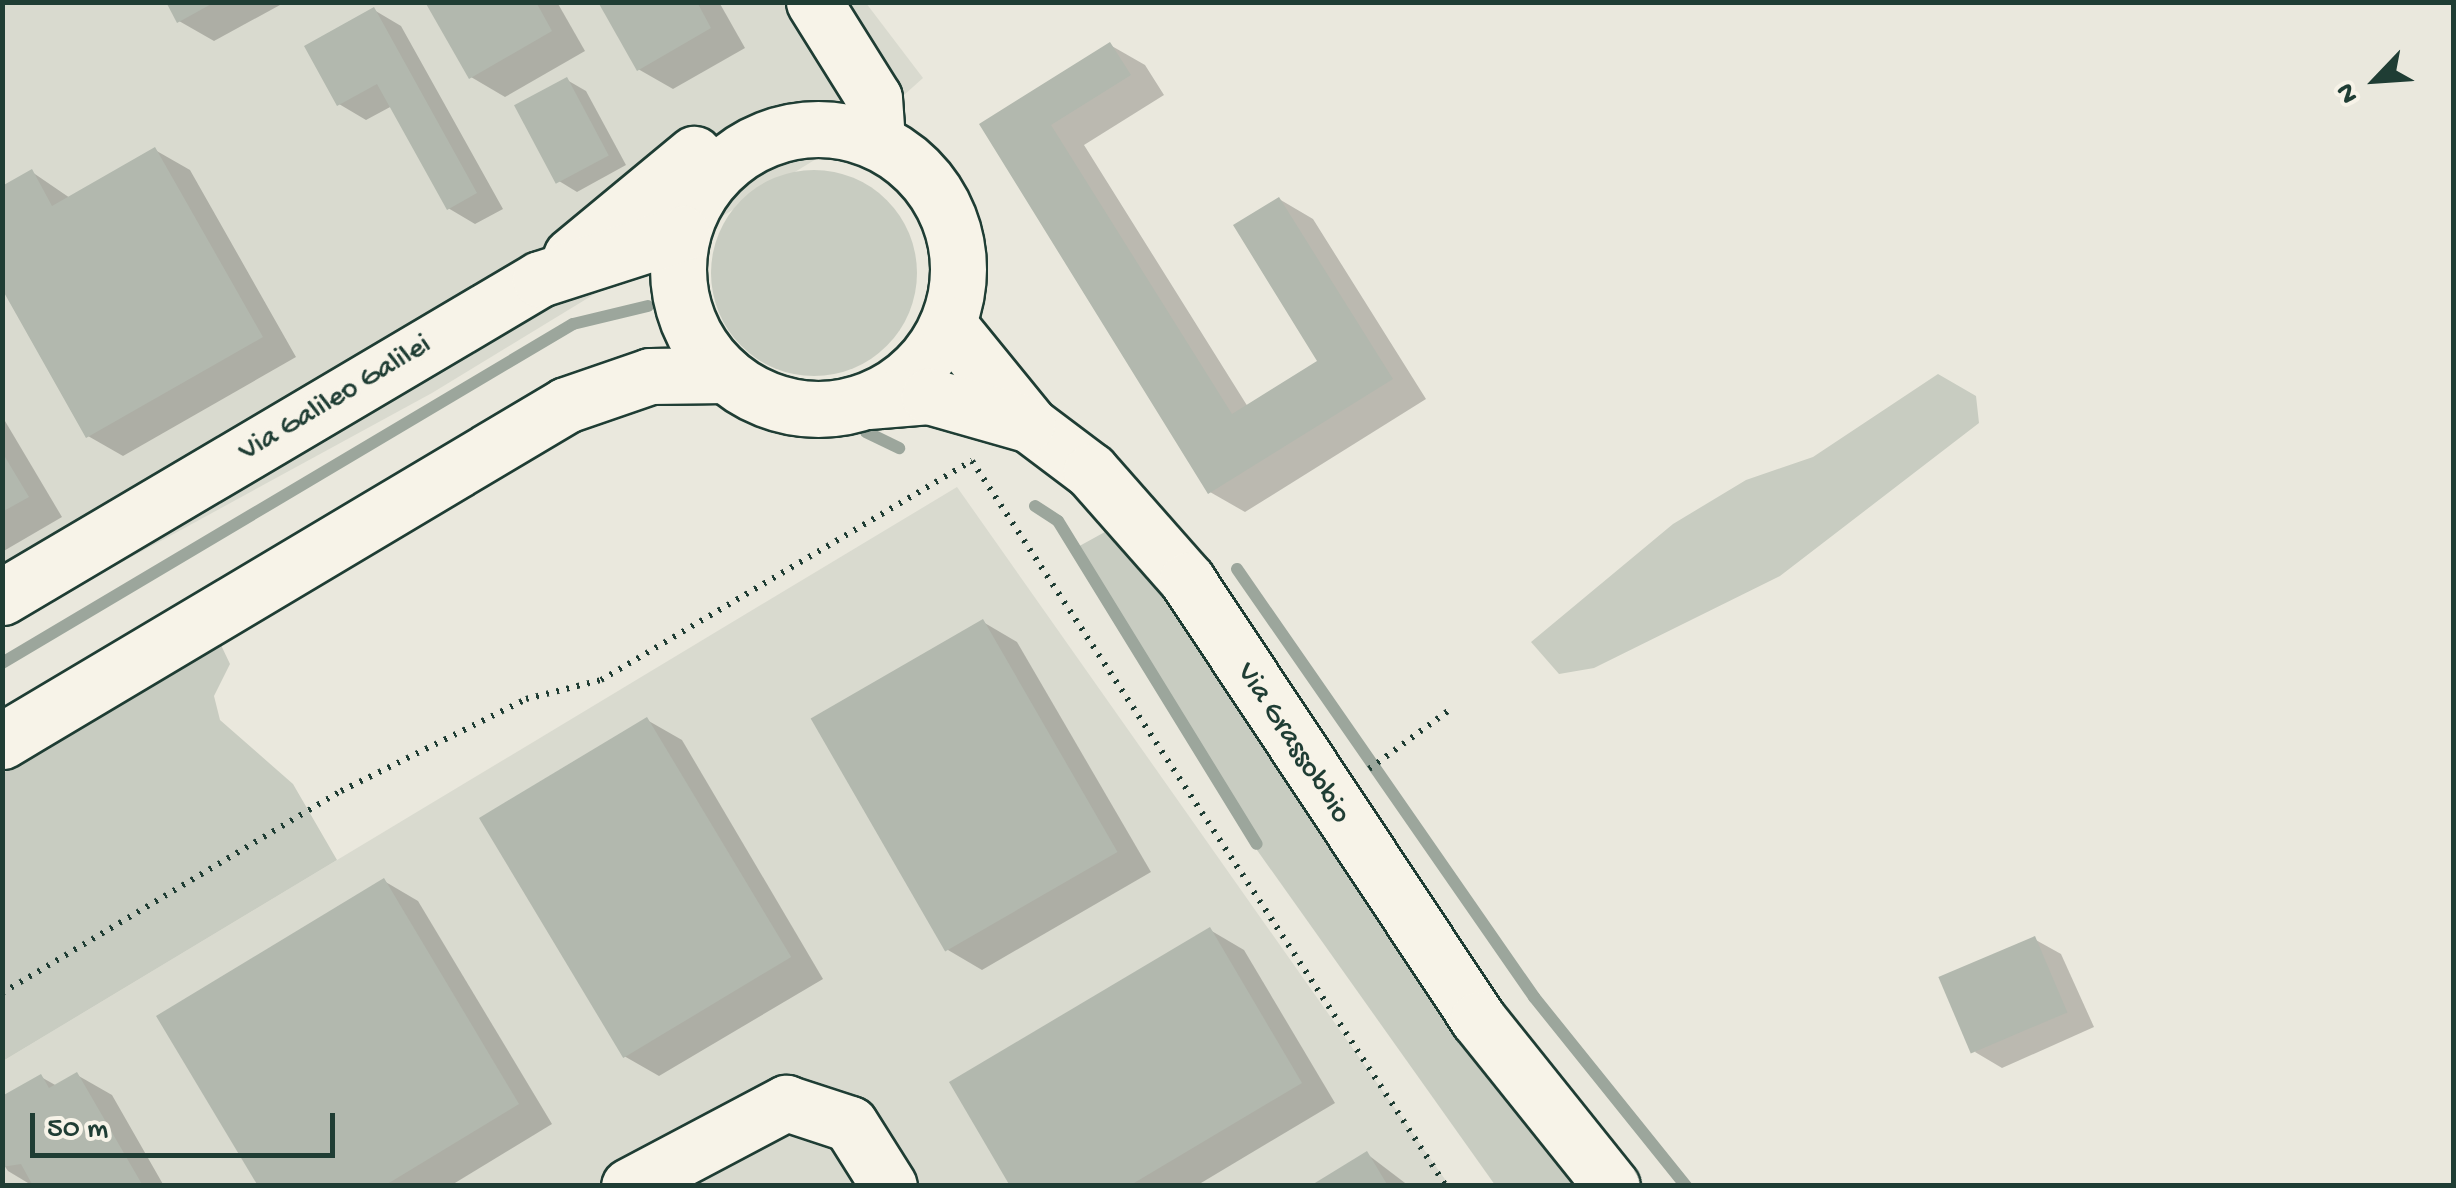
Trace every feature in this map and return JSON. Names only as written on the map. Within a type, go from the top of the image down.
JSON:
[{"type":"street","points":[[814,2],[854,58],[874,98],[877,141]]},
{"type":"street","points":[[774,135],[818,110],[854,58]]},
{"type":"street","points":[[540,279],[696,155],[774,135],[826,128],[877,141],[919,170],[947,212],[958,287],[948,324],[929,356],[868,401]]},
{"type":"street","points":[[696,155],[682,233],[684,311],[726,376]]},
{"type":"street","name":"Via Galileo Galilei","points":[[2,597],[540,279],[682,233]]},
{"type":"street","name":"Via Grassobbio","points":[[948,324],[1030,425],[1091,471],[1187,580],[1478,1019],[1612,1186]]},
{"type":"street","points":[[2,742],[566,404],[650,376],[726,376],[793,408],[930,396],[1030,425]]},
{"type":"street","points":[[629,1186],[786,1103],[850,1124],[890,1186]]},
{"type":"path","points":[[2,993],[342,791],[526,700],[601,680],[972,461],[1446,1186]]},
{"type":"path","points":[[1358,777],[1448,711]]},
{"type":"shaded area","points":[[3,3],[866,3],[923,78],[867,128],[432,393],[3,627]]},
{"type":"shaded area","points":[[814,170],[853,178],[887,200],[909,234],[917,273],[909,312],[887,346],[853,368],[814,376],[775,368],[741,346],[719,312],[711,273],[719,234],[741,200],[775,178]]},
{"type":"shaded area","points":[[1938,374],[1976,396],[1979,423],[1780,576],[1594,668],[1559,674],[1531,642],[1673,524],[1746,480],[1813,457]]},
{"type":"shaded area","points":[[957,487],[1449,1185],[3,1186],[3,1061]]},
{"type":"shaded area","points":[[1114,527],[1206,635],[1591,1185],[1495,1185],[1247,836],[1074,549]]},
{"type":"shaded area","points":[[220,643],[230,664],[214,696],[220,720],[293,784],[337,860],[3,1061],[3,773]]},
{"type":"building","points":[[166,2],[215,2],[177,23]]},
{"type":"building","points":[[425,2],[536,2],[552,31],[469,79]]},
{"type":"building","points":[[598,2],[697,2],[711,28],[637,71]]},
{"type":"building","points":[[374,7],[477,193],[447,210],[377,84],[337,106],[304,46]]},
{"type":"building","points":[[1110,42],[1131,75],[1051,125],[1232,414],[1317,361],[1233,225],[1279,197],[1393,379],[1208,494],[979,124]]},
{"type":"building","points":[[567,77],[609,156],[556,184],[514,105]]},
{"type":"building","points":[[155,147],[263,337],[86,438],[2,289],[2,186],[32,169],[52,206]]},
{"type":"building","points":[[2,452],[29,497],[2,512]]},
{"type":"building","points":[[983,619],[1118,852],[945,951],[811,718]]},
{"type":"building","points":[[647,717],[791,957],[623,1058],[479,818]]},
{"type":"building","points":[[384,878],[519,1104],[384,1186],[258,1186],[156,1016]]},
{"type":"building","points":[[1210,927],[1302,1083],[1129,1186],[1010,1186],[949,1082]]},
{"type":"building","points":[[2035,936],[2067,1012],[1971,1053],[1938,977]]},
{"type":"building","points":[[77,1072],[143,1186],[33,1186],[21,1164],[2,1167],[2,1096],[41,1074],[49,1088]]},
{"type":"building","points":[[1367,1151],[1388,1186],[1310,1186]]},
{"type":"waterway","points":[[2,663],[573,324],[648,306]]},
{"type":"waterway","points":[[866,432],[899,448]]},
{"type":"waterway","points":[[1035,506],[1058,521],[1257,844]]},
{"type":"waterway","points":[[1237,569],[1534,997],[1686,1186]]}]
